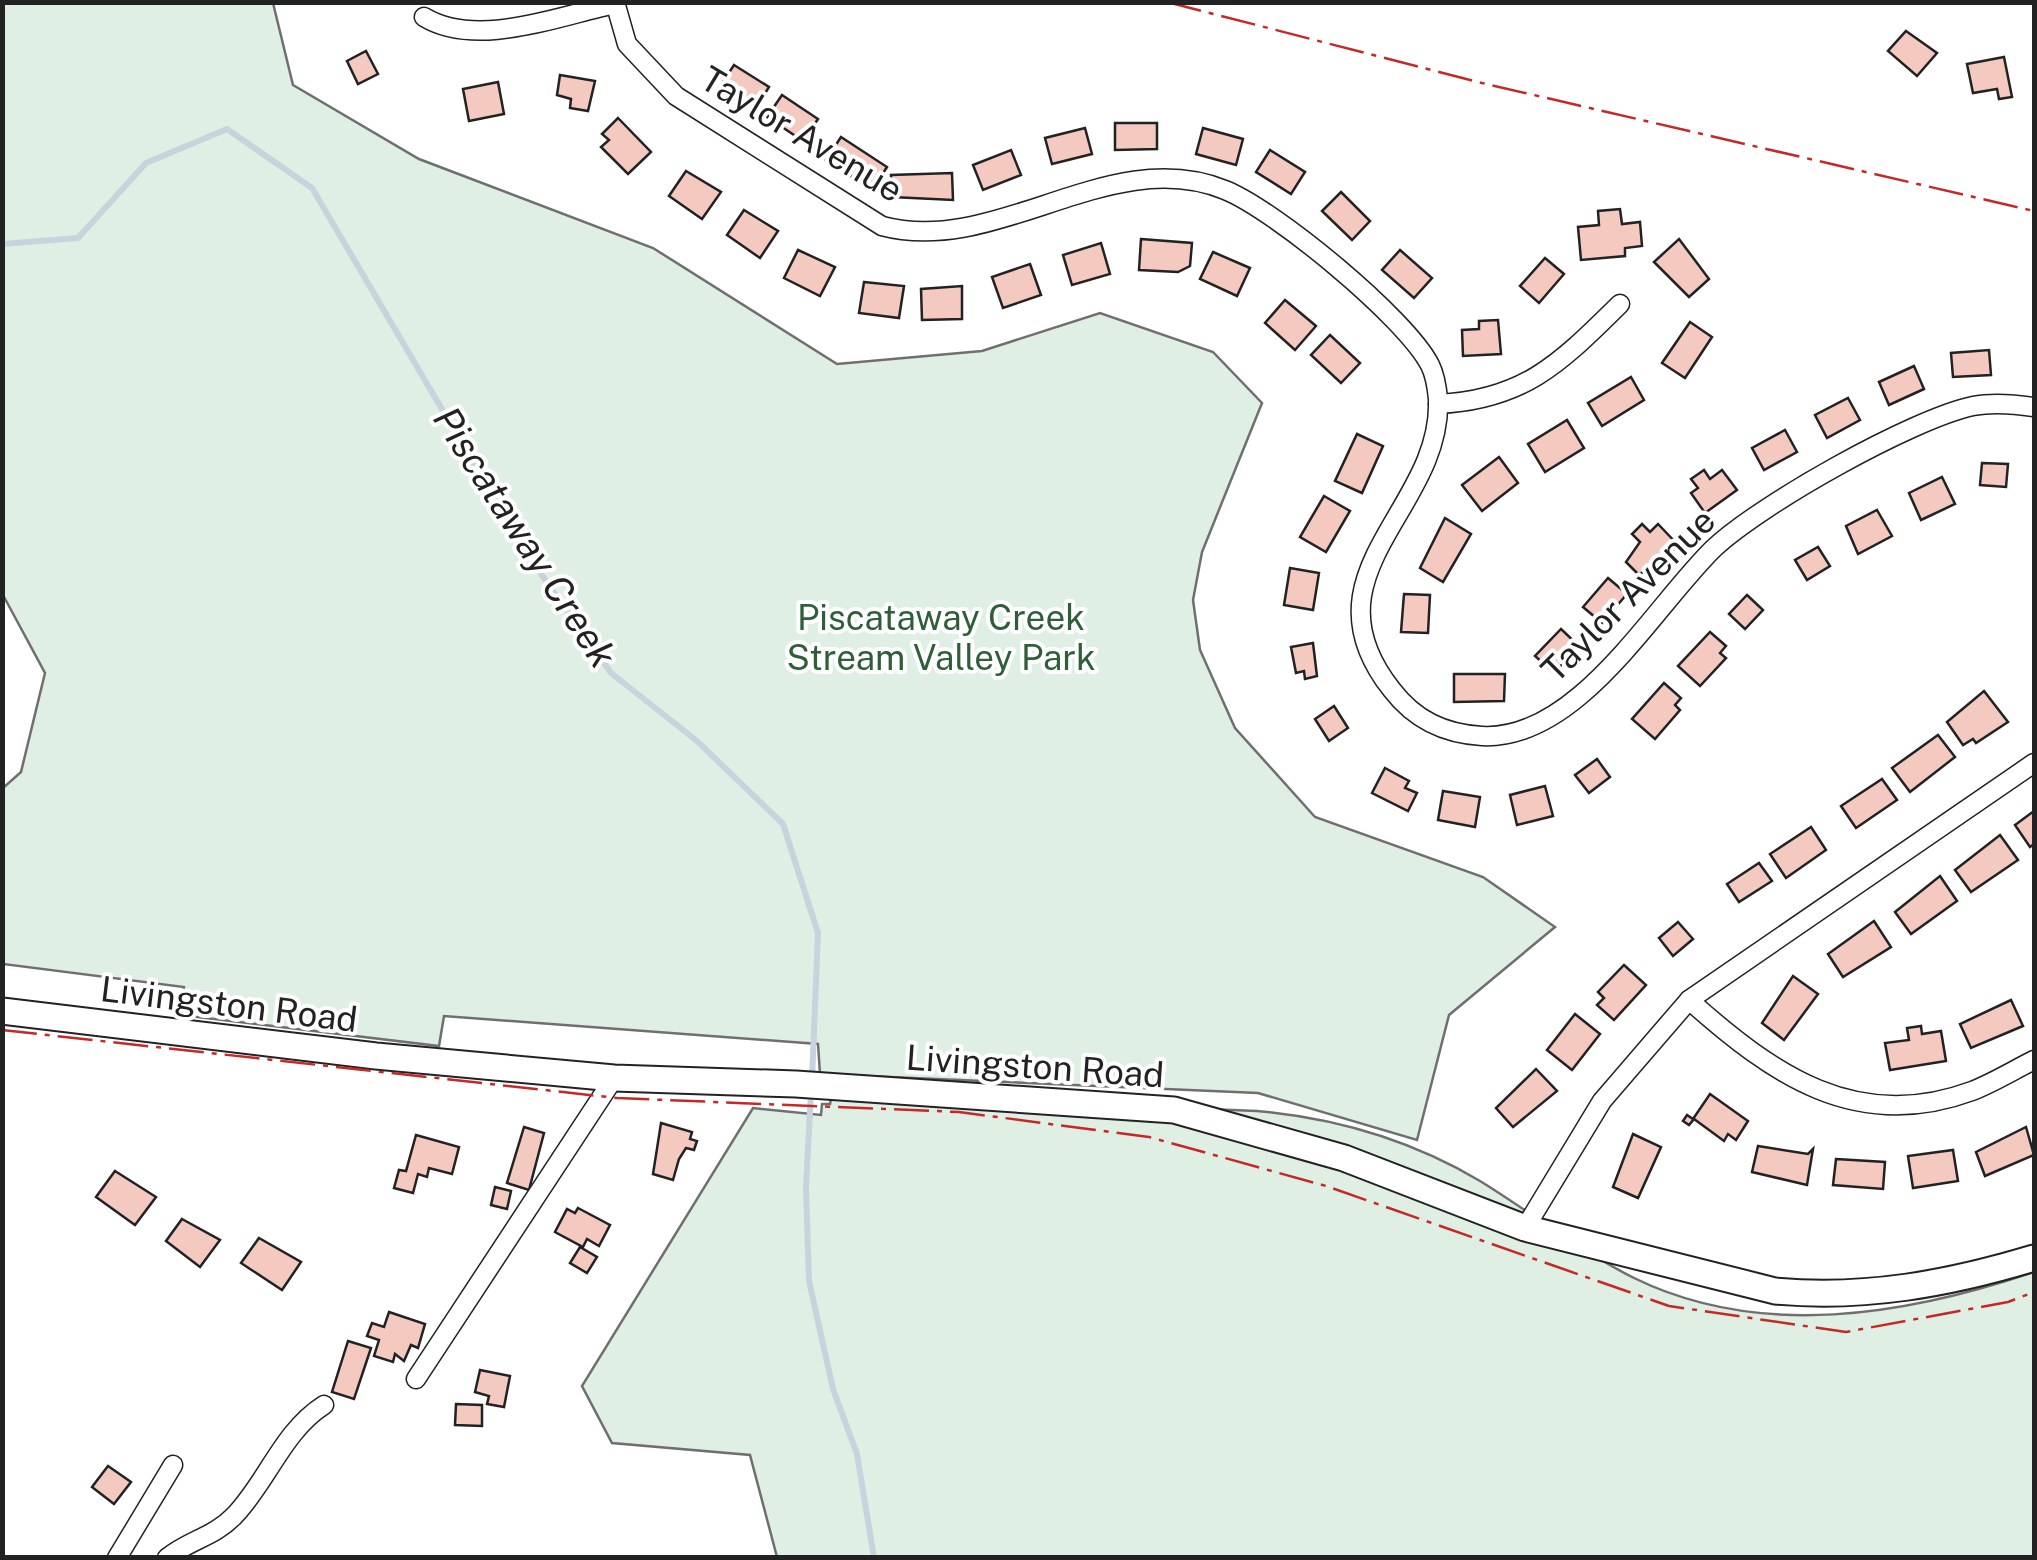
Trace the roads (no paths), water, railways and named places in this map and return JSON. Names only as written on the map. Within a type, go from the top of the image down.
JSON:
[{"type":"main road","name":"Livingston Road","points":[[2,1011],[373,1056],[614,1078],[868,1088],[1174,1110],[1344,1158],[1525,1228],[1723,1282],[1816,1295],[1948,1282],[2034,1258]]},
{"type":"street","points":[[424,17],[446,30],[476,31],[615,3]]},
{"type":"street","name":"Taylor Avenue","points":[[615,3],[627,44],[676,96],[882,226],[909,231],[955,229],[1094,190],[1176,180],[1223,189],[1306,241],[1396,324],[1430,364],[1438,404],[1428,456],[1369,563],[1362,586],[1363,625],[1372,660],[1405,706],[1442,729],[1490,736],[1519,734],[1570,703],[1709,554],[1750,519],[1946,414],[1997,404],[2034,407]]},
{"type":"street","points":[[1438,404],[1490,397],[1533,381],[1620,304]]},
{"type":"street","points":[[1525,1228],[1602,1100],[1688,1000],[2034,764]]},
{"type":"street","points":[[1688,1000],[1768,1065],[1817,1093],[1843,1100],[1908,1103],[1955,1096],[2034,1060]]},
{"type":"street","points":[[416,1379],[614,1078]]},
{"type":"street","points":[[166,1558],[219,1532],[238,1513],[286,1442],[324,1405]]},
{"type":"street","points":[[117,1558],[173,1465]]},
{"type":"waterway","name":"Piscataway Creek","points":[[2,244],[78,238],[146,163],[227,129],[312,188],[527,554],[611,673],[697,741],[783,824],[818,933],[812,1080]]},
{"type":"waterway","name":"Piscataway Creek","points":[[811,1092],[806,1187],[809,1281],[833,1389],[857,1454],[874,1558]]},
{"type":"park label","name":"Piscataway Creek Stream Valley Park","points":[[941,637]]}]
